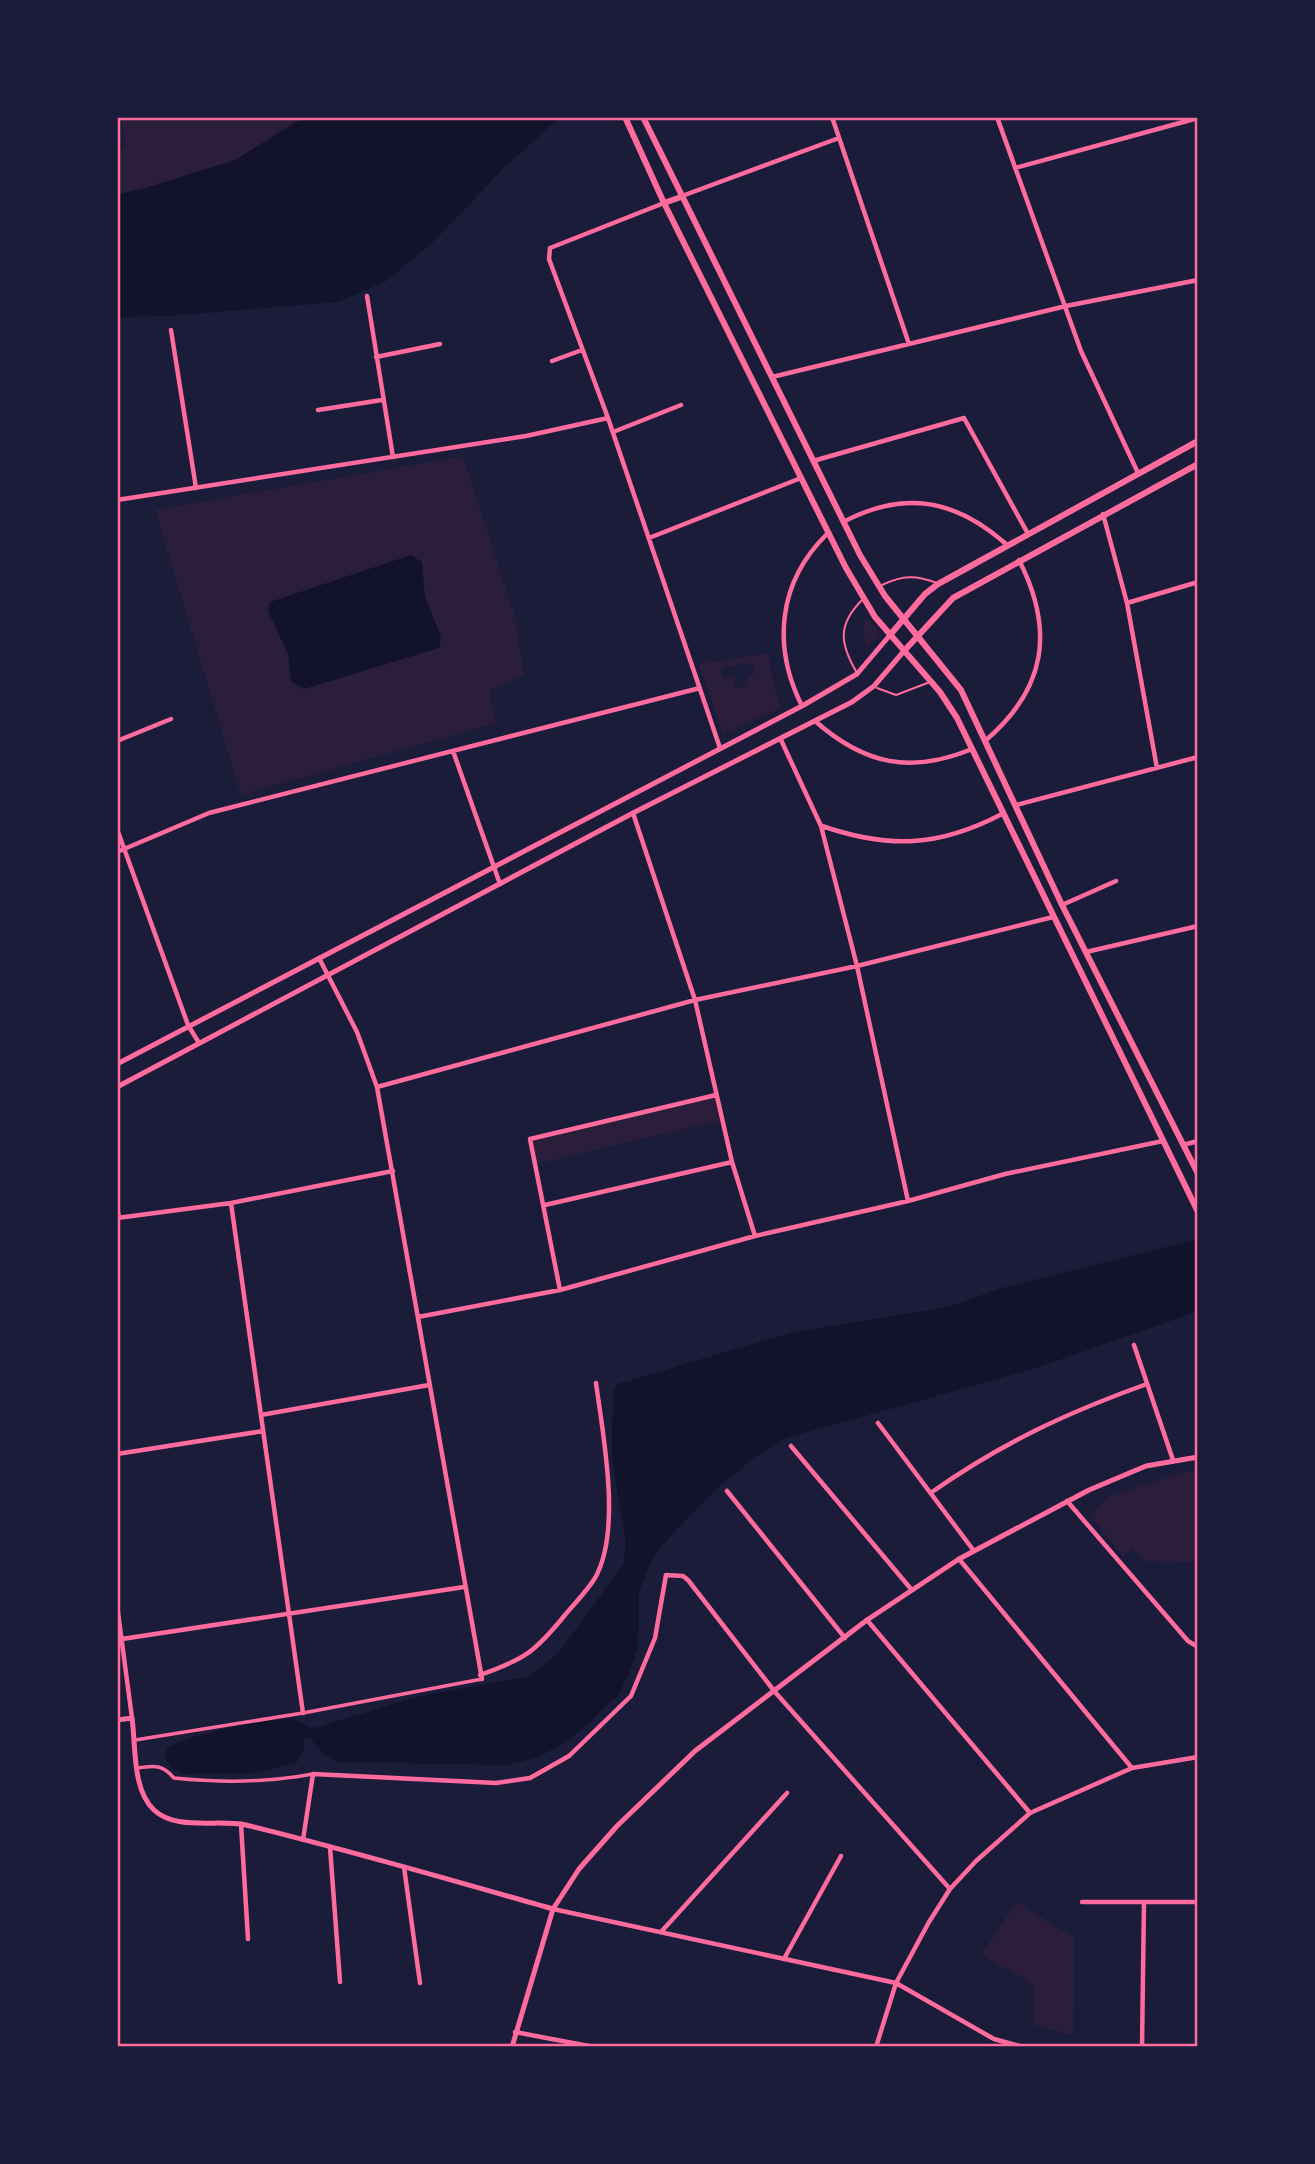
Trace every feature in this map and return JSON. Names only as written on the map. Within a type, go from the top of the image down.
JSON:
[{"type":"main road","points":[[625,117],[664,203],[827,534],[863,598],[957,718],[1198,1212]]},
{"type":"main road","points":[[643,117],[842,523],[878,586],[956,681],[1062,905],[1198,1174]]},
{"type":"main road","points":[[664,203],[681,197]]},
{"type":"main road","points":[[890,635],[903,618],[938,584],[1027,532],[1198,441]]},
{"type":"main road","points":[[904,652],[945,604],[1103,513],[1198,464]]},
{"type":"main road","points":[[1169,1148],[1183,1145]]},
{"type":"street","points":[[832,117],[909,344]]},
{"type":"street","points":[[996,117],[1081,351],[1138,473]]},
{"type":"street","points":[[1015,168],[1198,118]]},
{"type":"street","points":[[681,197],[839,138]]},
{"type":"street","points":[[664,203],[550,248],[549,260],[613,432],[720,748]]},
{"type":"street","points":[[772,377],[1066,306],[1198,280]]},
{"type":"street","points":[[367,296],[393,457]]},
{"type":"street","points":[[171,331],[196,488]]},
{"type":"street","points":[[376,357],[440,344]]},
{"type":"street","points":[[552,361],[582,350]]},
{"type":"street","points":[[318,410],[383,400]]},
{"type":"street","points":[[613,432],[681,405]]},
{"type":"street","points":[[117,500],[526,436],[608,418]]},
{"type":"street","points":[[813,461],[964,418],[1027,532]]},
{"type":"street","points":[[649,538],[801,478]]},
{"type":"street","points":[[842,523],[875,508],[928,504],[962,513],[978,521],[1006,544]]},
{"type":"street","points":[[1103,513],[1127,603],[1157,768]]},
{"type":"street","points":[[802,706],[787,669],[782,632],[784,613],[788,595],[803,562],[827,534]]},
{"type":"street","points":[[985,741],[1015,713],[1026,696],[1039,657],[1042,637],[1036,596],[1019,560]]},
{"type":"street","points":[[1127,603],[1198,582]]},
{"type":"street","points":[[117,1064],[802,706],[857,674],[890,635]]},
{"type":"street","points":[[117,1087],[633,813],[816,721],[874,686],[904,652]]},
{"type":"street","points":[[117,852],[209,813],[700,688]]},
{"type":"street","points":[[117,741],[171,719]]},
{"type":"street","points":[[816,721],[853,749],[886,761],[922,764],[972,749]]},
{"type":"street","points":[[781,740],[821,826],[857,966],[908,1201]]},
{"type":"street","points":[[453,751],[500,884]]},
{"type":"street","points":[[1016,805],[1198,757]]},
{"type":"street","points":[[633,813],[695,1000],[732,1162],[755,1236]]},
{"type":"street","points":[[821,826],[864,839],[915,841],[946,838],[1002,814]]},
{"type":"street","points":[[117,829],[188,1025],[199,1044]]},
{"type":"street","points":[[1062,905],[1116,881]]},
{"type":"street","points":[[377,1087],[695,1000],[857,966],[1053,917]]},
{"type":"street","points":[[1086,952],[1198,926]]},
{"type":"street","points":[[319,958],[357,1032],[377,1087],[481,1677]]},
{"type":"street","points":[[560,1290],[530,1139],[716,1095]]},
{"type":"street","points":[[418,1317],[560,1290],[755,1236],[908,1201],[1005,1174],[1165,1140]]},
{"type":"street","points":[[1183,1145],[1198,1141]]},
{"type":"street","points":[[545,1205],[732,1162]]},
{"type":"street","points":[[117,1207],[118,1218],[231,1203],[393,1171]]},
{"type":"street","points":[[231,1203],[303,1713]]},
{"type":"street","points":[[1134,1345],[1173,1460]]},
{"type":"street","points":[[135,1740],[303,1713],[481,1677],[520,1661],[548,1636],[596,1576],[608,1533],[608,1478],[596,1383]]},
{"type":"street","points":[[932,1492],[985,1455],[1075,1409],[1146,1384]]},
{"type":"street","points":[[261,1415],[429,1385]]},
{"type":"street","points":[[878,1423],[974,1551]]},
{"type":"street","points":[[117,1454],[263,1431]]},
{"type":"street","points":[[791,1446],[911,1589]]},
{"type":"street","points":[[512,2047],[514,2031],[553,1909],[579,1868],[649,1793],[695,1751],[867,1620],[959,1559],[1068,1501],[1146,1466],[1198,1457]]},
{"type":"street","points":[[727,1491],[845,1638]]},
{"type":"street","points":[[1068,1501],[1188,1642],[1198,1647]]},
{"type":"street","points":[[959,1559],[1132,1768]]},
{"type":"street","points":[[138,1768],[156,1765],[163,1767],[174,1778],[232,1784],[278,1781],[313,1774],[496,1783],[530,1778],[559,1762],[614,1715],[631,1696],[655,1638],[666,1575],[683,1576],[775,1692],[950,1889]]},
{"type":"street","points":[[122,1639],[464,1587]]},
{"type":"street","points":[[117,1605],[141,1789],[152,1809],[168,1819],[241,1824],[404,1866],[553,1909],[896,1983],[993,2039],[1023,2047]]},
{"type":"street","points":[[867,1620],[1030,1813]]},
{"type":"street","points":[[117,1720],[132,1718]]},
{"type":"street","points":[[876,2047],[896,1983],[950,1889],[976,1861],[1030,1813],[1132,1768],[1198,1757]]},
{"type":"street","points":[[303,1840],[313,1774]]},
{"type":"street","points":[[660,1932],[787,1794]]},
{"type":"street","points":[[241,1824],[247,1939]]},
{"type":"street","points":[[330,1847],[340,1982]]},
{"type":"street","points":[[785,1957],[841,1856]]},
{"type":"street","points":[[404,1866],[420,1983]]},
{"type":"street","points":[[1082,1902],[1198,1902]]},
{"type":"street","points":[[1142,2047],[1144,1902]]},
{"type":"street","points":[[514,2031],[594,2047]]},
{"type":"street","points":[[991,2047],[993,2039]]},
{"type":"lane","points":[[878,586],[895,578],[919,576],[938,584]]},
{"type":"lane","points":[[857,674],[845,652],[842,632],[863,598]]},
{"type":"lane","points":[[874,686],[896,695],[931,682]]},
{"type":"shaded area","points":[[121,117],[310,117],[239,161],[145,190],[117,195],[117,149],[126,146]]},
{"type":"shaded area","points":[[304,117],[560,117],[505,167],[433,242],[386,281],[338,302],[170,316],[117,317],[117,194],[142,189],[235,160]]},
{"type":"shaded area","points":[[463,456],[515,617],[524,675],[489,690],[496,723],[241,795],[155,510]]},
{"type":"shaded area","points":[[411,555],[422,562],[425,597],[441,637],[439,648],[304,689],[291,681],[288,654],[268,611],[270,602]]},
{"type":"shaded area","points":[[865,616],[881,635],[867,647],[863,632]]},
{"type":"shaded area","points":[[768,653],[774,688],[782,707],[723,734],[699,664]],"holes":[[[753,663],[755,674],[746,676],[748,686],[736,688],[734,677],[723,679],[721,668]]]},
{"type":"shaded area","points":[[716,1095],[722,1120],[536,1164],[530,1139]]},
{"type":"shaded area","points":[[1198,1239],[1198,1310],[1193,1313],[1030,1370],[786,1438],[754,1458],[715,1490],[665,1542],[650,1563],[639,1592],[638,1647],[628,1676],[617,1696],[570,1740],[540,1756],[509,1765],[338,1762],[325,1756],[310,1738],[304,1740],[304,1750],[297,1762],[257,1773],[184,1774],[174,1770],[166,1759],[167,1748],[227,1729],[280,1719],[297,1720],[314,1728],[420,1696],[530,1676],[559,1652],[623,1565],[624,1530],[612,1453],[614,1391],[618,1384],[793,1332],[948,1307],[1002,1288]]},
{"type":"shaded area","points":[[1198,1471],[1198,1562],[1144,1561],[1132,1547],[1123,1557],[1090,1515],[1110,1496],[1183,1472]]},
{"type":"shaded area","points":[[1016,1902],[1074,1937],[1073,2036],[1035,2025],[1035,1985],[981,1955]]}]
